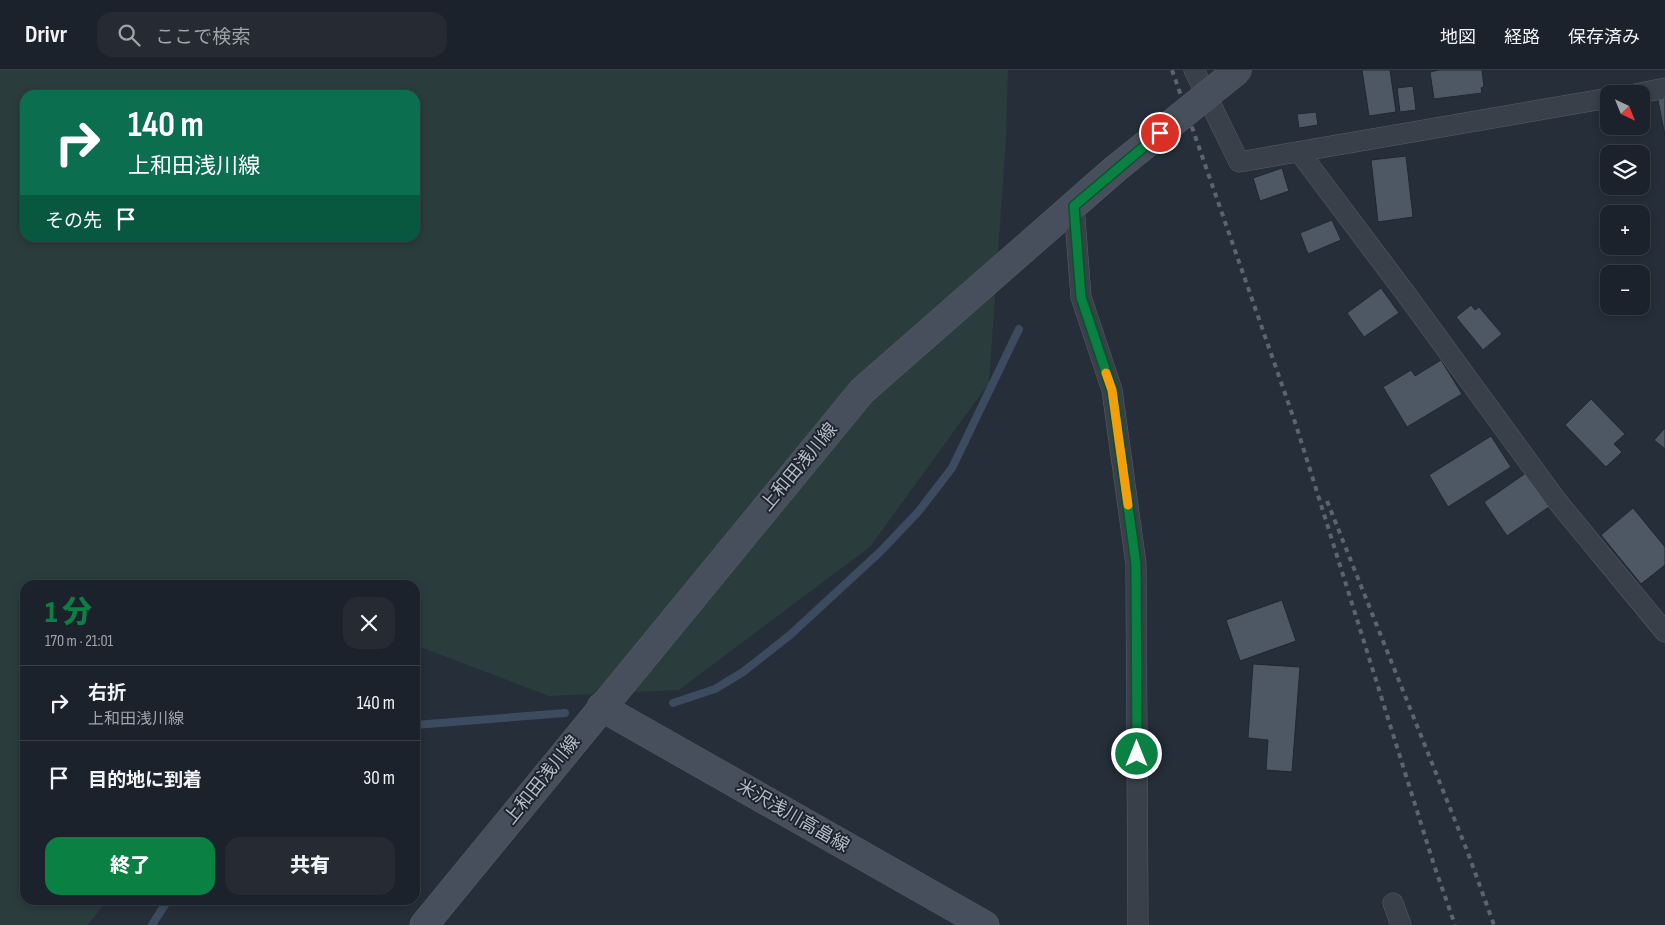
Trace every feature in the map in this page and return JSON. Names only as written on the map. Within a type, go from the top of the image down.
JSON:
[{"type":"main road","name":"上和田浅川線","points":[[424,925],[862,391],[1114,170],[1238,70]]},
{"type":"main road","name":"米沢浅川高畠線","points":[[602,707],[984,925]]},
{"type":"street","points":[[1194,70],[1239,162],[1300,153],[1600,100]]},
{"type":"street","points":[[1650,91],[1665,88]]},
{"type":"street","points":[[1300,153],[1406,294],[1557,501],[1665,632]]},
{"type":"street","points":[[1074,206],[1081,297],[1112,390],[1136,564],[1138,925]]},
{"type":"street","points":[[1393,904],[1401,925]]},
{"type":"shaded area","points":[[0,70],[1008,70],[1006,138],[989,383],[870,547],[679,690],[549,696],[420,647],[420,580],[20,580],[20,905],[103,905],[88,925],[0,925]]},
{"type":"building","points":[[1362,70],[1390,70],[1396,112],[1369,116]]},
{"type":"building","points":[[1439,70],[1482,70],[1484,87],[1481,88],[1482,93],[1434,99],[1430,72]]},
{"type":"building","points":[[1413,86],[1416,110],[1400,112],[1397,88]]},
{"type":"building","points":[[1665,98],[1665,136],[1658,100]]},
{"type":"building","points":[[1316,112],[1318,125],[1299,128],[1297,114]]},
{"type":"building","points":[[1406,156],[1413,217],[1378,222],[1371,160]]},
{"type":"building","points":[[1282,168],[1289,191],[1260,201],[1253,178]]},
{"type":"building","points":[[1332,220],[1341,240],[1308,254],[1300,233]]},
{"type":"building","points":[[1381,288],[1399,313],[1364,337],[1347,313]]},
{"type":"building","points":[[1471,305],[1475,310],[1479,307],[1502,334],[1483,350],[1456,317]]},
{"type":"building","points":[[1441,360],[1462,394],[1407,427],[1383,387],[1411,370],[1415,376]]},
{"type":"building","points":[[1591,399],[1625,434],[1614,444],[1622,452],[1606,467],[1565,425]]},
{"type":"building","points":[[1665,428],[1665,449],[1654,440]]},
{"type":"building","points":[[1491,436],[1511,467],[1448,507],[1429,475]]},
{"type":"building","points":[[1526,473],[1549,507],[1507,536],[1484,502]]},
{"type":"building","points":[[1633,508],[1665,547],[1665,565],[1641,584],[1601,535]]},
{"type":"building","points":[[1282,600],[1296,641],[1240,661],[1226,620]]},
{"type":"building","points":[[1253,664],[1300,667],[1292,772],[1266,770],[1268,740],[1248,738]]},
{"type":"waterway","points":[[673,703],[715,689],[743,672],[790,635],[880,552],[919,511],[952,468],[1019,329]]},
{"type":"waterway","points":[[420,725],[565,713]]},
{"type":"waterway","points":[[152,925],[165,905]]},
{"type":"railway","points":[[1172,70],[1296,425],[1434,865],[1455,925]]},
{"type":"railway","points":[[1327,501],[1468,853],[1494,925]]},
{"type":"slow traffic","points":[[1106,373],[1112,390],[1128,505]]},
{"type":"route","points":[[1137,754],[1136,564],[1112,390],[1081,297],[1074,206],[1114,170],[1160,133]]}]
